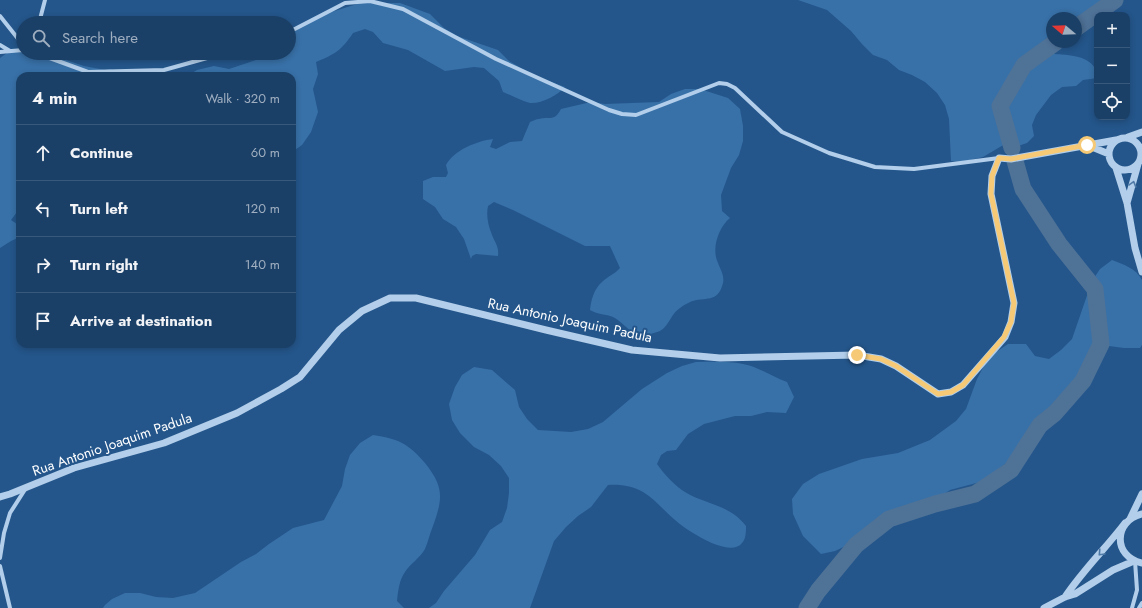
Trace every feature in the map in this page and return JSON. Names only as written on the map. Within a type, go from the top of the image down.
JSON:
[{"type":"street","points":[[41,16],[45,0]]},
{"type":"street","points":[[296,28],[345,3],[370,1],[403,9],[496,59],[609,110],[622,114],[636,115],[719,83],[727,84],[735,88],[782,132],[829,153],[875,167],[914,169],[999,158],[1011,159],[1116,140],[1142,132]]},
{"type":"street","points":[[0,16],[16,36]]},
{"type":"street","points":[[0,45],[10,51]]},
{"type":"street","points":[[0,52],[16,51]]},
{"type":"street","points":[[55,60],[88,72],[164,70],[199,60]]},
{"type":"street","points":[[1127,203],[1138,164],[1142,157],[1140,146],[1137,142],[1128,137]]},
{"type":"street","points":[[1116,140],[1112,144],[1108,154],[1110,160],[1116,168],[1127,203],[1135,248],[1142,272]]},
{"type":"street","points":[[1087,145],[1108,154]]},
{"type":"street","name":"Rua Antonio Joaquim Padula","points":[[0,497],[74,468],[164,443],[237,413],[300,377],[339,330],[362,311],[390,298],[416,298],[632,350],[720,358],[857,355],[881,359],[896,366],[938,394],[951,392],[963,385],[1004,337],[1011,322],[1014,303],[991,194],[992,176],[999,158]]},
{"type":"street","points":[[1116,168],[1125,171],[1130,170],[1138,164]]},
{"type":"street","points":[[0,558],[4,533],[10,513],[28,486]]},
{"type":"street","points":[[1137,562],[1124,553],[1120,541],[1120,535],[1142,494]]},
{"type":"street","points":[[1065,597],[1075,582],[1128,521],[1142,514]]},
{"type":"street","points":[[1044,608],[1065,597],[1075,594],[1113,570],[1137,562]]},
{"type":"street","points":[[1132,608],[1137,590],[1137,562]]},
{"type":"street","points":[[0,566],[10,608]]},
{"type":"street","points":[[1139,608],[1142,603]]},
{"type":"shaded area","points":[[798,0],[1119,0],[1102,12],[1094,12],[1094,17],[1082,26],[1082,12],[1046,12],[1046,48],[1055,48],[1053,50],[1054,54],[1076,56],[1087,60],[1094,67],[1094,78],[1083,80],[1076,86],[1062,87],[1051,95],[1036,115],[1032,125],[1034,136],[1027,143],[1018,146],[1005,144],[983,157],[962,162],[951,161],[949,119],[945,105],[937,93],[925,82],[899,70],[887,60],[873,55],[851,31],[827,10]]},
{"type":"shaded area","points":[[367,1],[400,3],[430,14],[444,28],[457,36],[498,50],[509,61],[535,76],[565,87],[554,96],[539,102],[530,103],[503,92],[499,81],[484,68],[474,67],[445,71],[408,50],[383,43],[373,32],[365,29],[353,33],[345,44],[337,51],[316,62],[318,74],[313,89],[318,112],[311,132],[302,145],[296,149],[296,72],[194,72],[214,66],[229,69],[256,60],[296,60],[296,31],[312,18]]},
{"type":"shaded area","points":[[16,51],[16,60],[66,60],[84,66],[105,70],[110,69],[118,72],[16,72],[16,213],[11,220],[16,223],[16,239],[0,248],[0,58],[7,53]]},
{"type":"shaded area","points":[[685,89],[700,89],[728,98],[740,109],[743,126],[743,141],[739,155],[731,168],[721,195],[722,211],[730,218],[720,230],[716,241],[716,257],[723,276],[721,290],[714,297],[690,302],[678,309],[665,326],[659,331],[644,335],[638,334],[613,317],[590,310],[592,299],[599,285],[620,268],[610,246],[585,246],[494,202],[488,206],[487,216],[488,224],[497,247],[498,256],[476,254],[472,256],[471,259],[464,239],[456,227],[443,219],[435,207],[423,199],[423,181],[433,177],[446,177],[448,173],[446,165],[454,155],[473,144],[493,139],[490,147],[496,149],[510,142],[522,141],[530,122],[543,118],[552,118],[559,113],[561,109],[591,102],[605,104],[659,102],[671,94]]},
{"type":"shaded area","points":[[1112,260],[1133,270],[1142,280],[1142,345],[1140,348],[1109,346],[1087,372],[1075,380],[1050,418],[1026,440],[1019,453],[980,482],[950,490],[938,498],[921,501],[865,537],[835,551],[821,554],[803,536],[793,514],[792,499],[803,484],[819,474],[862,459],[898,453],[930,440],[956,421],[966,409],[977,379],[985,364],[996,352],[1008,344],[1026,344],[1035,356],[1049,359],[1072,339],[1092,281],[1100,269]]},
{"type":"shaded area","points":[[696,362],[731,362],[755,367],[787,382],[794,397],[786,413],[767,412],[751,416],[735,416],[704,424],[688,434],[676,450],[667,451],[661,455],[657,464],[670,480],[681,490],[725,509],[739,519],[746,526],[746,533],[742,543],[736,547],[728,548],[708,541],[681,525],[652,498],[643,492],[626,486],[608,485],[591,507],[566,527],[554,541],[530,608],[429,608],[436,603],[444,591],[475,555],[490,530],[502,522],[507,508],[509,478],[501,466],[489,455],[474,447],[460,433],[452,420],[449,404],[455,387],[462,375],[474,367],[492,370],[515,390],[519,407],[527,419],[538,430],[571,432],[588,429],[603,422],[642,389],[667,373],[682,366]]},
{"type":"shaded area","points":[[373,435],[396,440],[408,446],[425,463],[439,486],[439,508],[425,549],[407,569],[400,582],[397,601],[404,608],[103,608],[112,599],[125,593],[140,593],[156,597],[173,598],[195,593],[241,562],[256,554],[293,528],[324,520],[342,486],[345,469],[350,455],[360,443]]},
{"type":"waterway","points":[[1082,24],[1115,0]]},
{"type":"waterway","points":[[1012,148],[1000,106],[1024,65],[1048,48]]},
{"type":"waterway","points":[[807,608],[818,591],[856,545],[889,519],[935,504],[975,494],[1011,470],[1040,425],[1055,413],[1083,381],[1101,344],[1095,289],[1059,244],[1023,189],[1015,161]]},
{"type":"route","points":[[857,355],[881,359],[896,366],[938,394],[951,392],[963,385],[1004,337],[1011,322],[1014,303],[991,194],[992,176],[999,158],[1011,159],[1087,145]]}]
